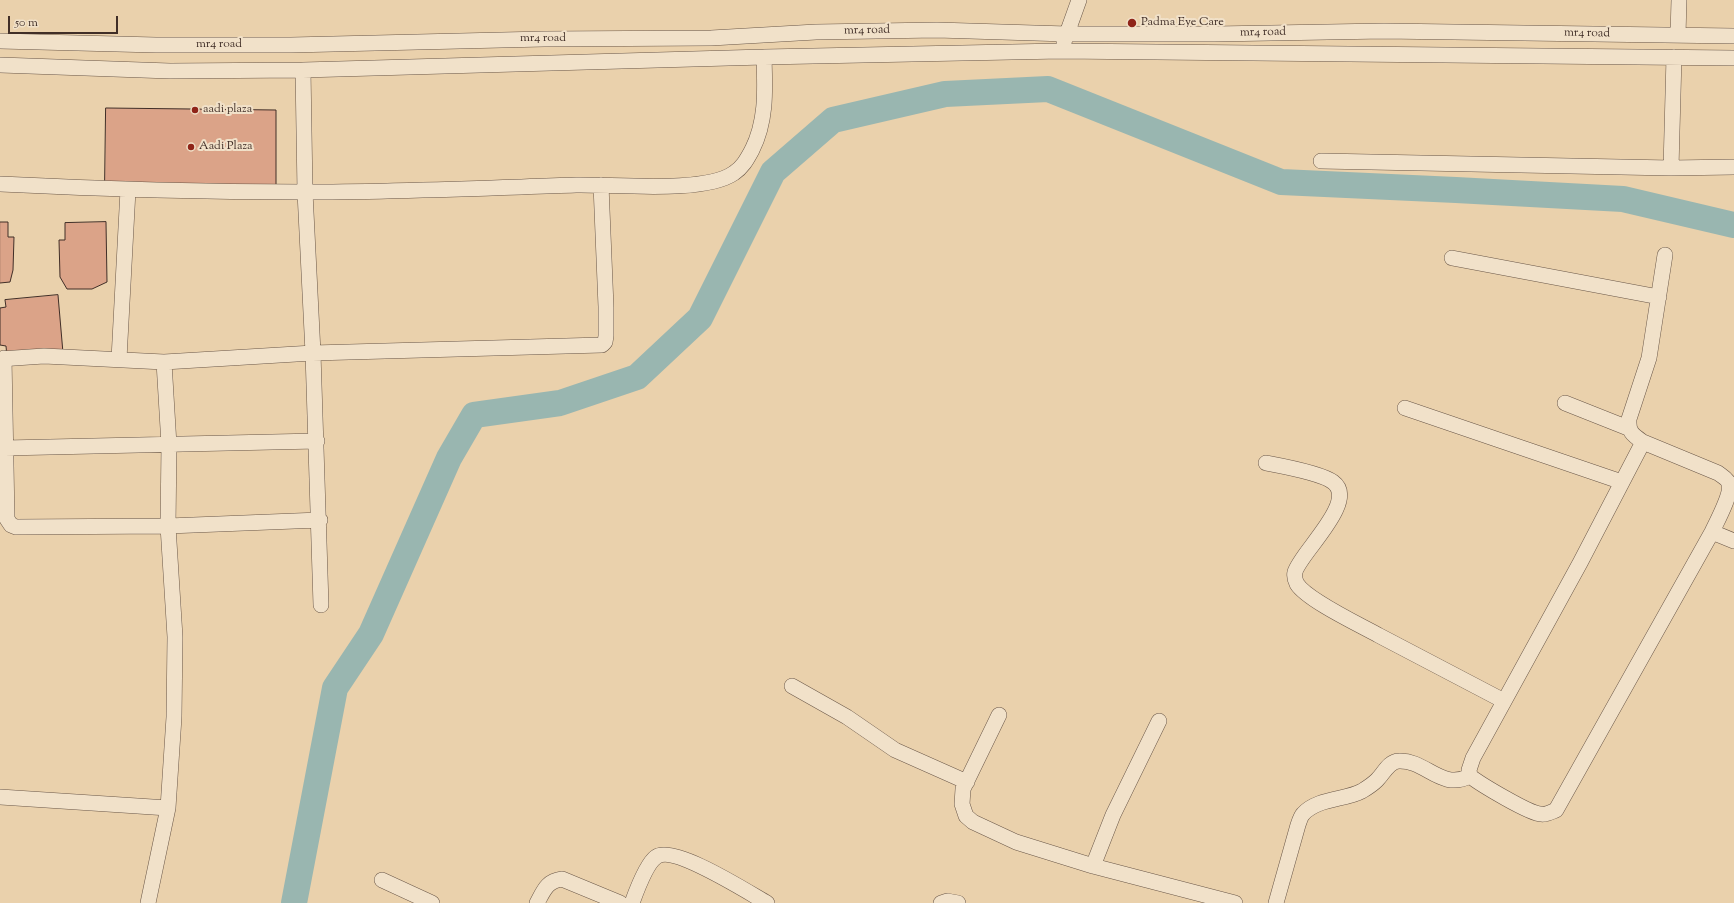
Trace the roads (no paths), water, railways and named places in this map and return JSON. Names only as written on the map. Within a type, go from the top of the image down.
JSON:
[{"type":"street","points":[[1061,51],[1080,0]]},
{"type":"street","points":[[1678,35],[1679,0]]},
{"type":"street","name":"mr4 road","points":[[0,42],[164,45],[291,45],[544,39],[703,38],[816,32],[937,30],[1067,34],[1215,34],[1384,31],[1734,36]]},
{"type":"street","name":"mr4 road","points":[[0,65],[170,70],[303,70],[764,57],[1061,51],[1734,58]]},
{"type":"street","points":[[0,184],[128,190],[305,192],[704,184],[718,181],[734,174],[745,163],[757,139],[764,118],[764,57]]},
{"type":"street","points":[[1671,168],[1674,58]]},
{"type":"street","points":[[303,70],[305,192],[314,353],[322,604]]},
{"type":"street","points":[[1321,161],[1671,168],[1734,167]]},
{"type":"street","points":[[320,520],[168,526],[16,527],[11,525],[7,519],[2,358],[44,356],[164,362],[314,353],[602,345],[605,342],[606,336],[606,306],[601,185]]},
{"type":"street","points":[[119,359],[128,190]]},
{"type":"street","points":[[1470,776],[1528,810],[1541,814],[1556,810],[1712,532],[1730,491],[1729,483],[1718,473],[1643,442],[1632,435],[1628,428],[1629,419],[1649,358],[1665,255]]},
{"type":"street","points":[[1452,258],[1659,297]]},
{"type":"street","points":[[148,903],[168,808],[174,717],[175,637],[168,526],[169,445],[164,362]]},
{"type":"street","points":[[1565,403],[1628,428]]},
{"type":"street","points":[[1405,408],[1622,482]]},
{"type":"street","points":[[5,448],[317,441]]},
{"type":"street","points":[[1470,776],[1469,770],[1473,758],[1580,563],[1643,442]]},
{"type":"street","points":[[1266,463],[1308,472],[1332,481],[1339,488],[1340,495],[1332,518],[1299,563],[1295,572],[1294,578],[1297,584],[1305,592],[1334,611],[1504,701]]},
{"type":"street","points":[[1712,532],[1734,541]]},
{"type":"street","points":[[792,686],[847,717],[895,750],[967,782]]},
{"type":"street","points":[[998,715],[963,789],[962,804],[966,816],[973,822],[1016,842],[1093,866],[1235,903]]},
{"type":"street","points":[[1093,866],[1113,815],[1159,721]]},
{"type":"street","points":[[1276,903],[1298,825],[1303,814],[1312,808],[1331,799],[1349,796],[1361,791],[1377,780],[1390,765],[1397,761],[1407,761],[1449,780],[1457,781],[1470,776]]},
{"type":"street","points":[[0,797],[168,808]]},
{"type":"street","points":[[632,903],[643,876],[656,856],[664,854],[682,858],[726,879],[767,903]]},
{"type":"street","points":[[537,903],[547,886],[553,880],[562,879],[620,903]]},
{"type":"street","points":[[382,880],[432,903]]},
{"type":"street","points":[[941,903],[947,901],[958,903]]},
{"type":"waterway","points":[[294,903],[335,688],[371,634],[449,458],[474,415],[560,403],[637,377],[700,318],[773,172],[833,120],[945,94],[1048,89],[1281,182],[1623,199],[1734,225]]},
{"type":"place","name":"Padma Eye Care","points":[[1132,23]]},
{"type":"place","name":"aadi plaza","points":[[195,110]]},
{"type":"place","name":"Aadi Plaza","points":[[191,147]]}]
